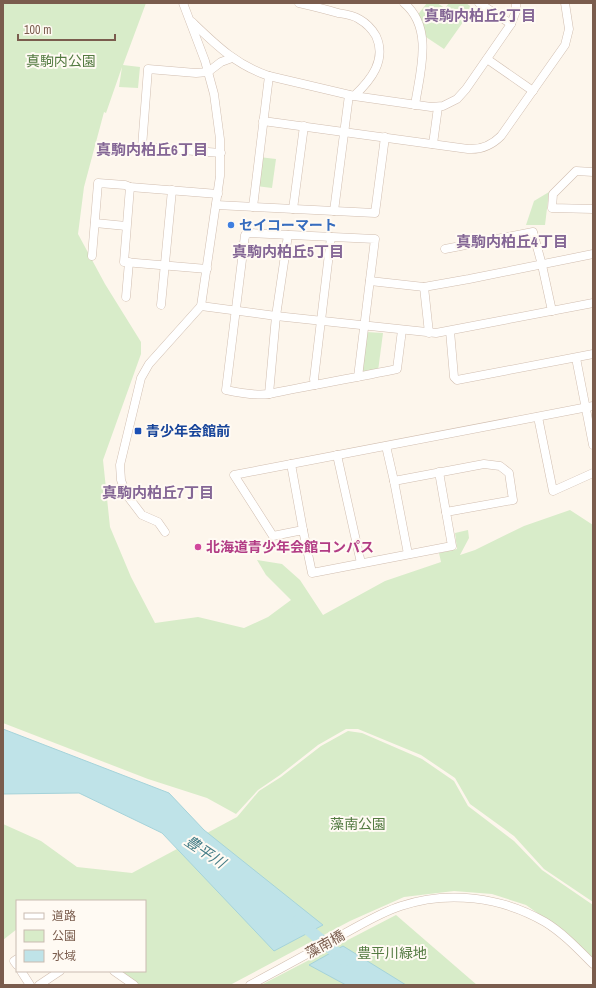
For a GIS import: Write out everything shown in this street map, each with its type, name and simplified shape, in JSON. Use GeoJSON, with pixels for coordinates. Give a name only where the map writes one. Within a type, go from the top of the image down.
{"type":"FeatureCollection","features":[{"type":"Feature","properties":{"kind":"street"},"geometry":{"type":"LineString","coordinates":[[165,532],[158,522],[142,515],[126,494],[120,473],[121,459],[141,378],[149,364],[201,306],[208,269],[218,194],[221,153],[218,117],[208,72],[183,3]]}},
{"type":"Feature","properties":{"kind":"street"},"geometry":{"type":"LineString","coordinates":[[299,3],[312,4],[359,19],[370,27],[376,38],[379,51],[378,64],[370,80],[351,95],[344,131],[334,211]]}},
{"type":"Feature","properties":{"kind":"street"},"geometry":{"type":"LineString","coordinates":[[404,3],[409,7],[418,20],[423,37],[415,105]]}},
{"type":"Feature","properties":{"kind":"street"},"geometry":{"type":"LineString","coordinates":[[479,3],[511,24]]}},
{"type":"Feature","properties":{"kind":"street"},"geometry":{"type":"LineString","coordinates":[[190,20],[232,58],[248,68],[269,76],[351,95],[438,107],[452,102],[462,94],[511,24],[516,11],[516,3]]}},
{"type":"Feature","properties":{"kind":"street"},"geometry":{"type":"LineString","coordinates":[[263,121],[474,149],[486,147],[502,136],[561,52],[567,40],[569,25],[565,3]]}},
{"type":"Feature","properties":{"kind":"street"},"geometry":{"type":"LineString","coordinates":[[221,153],[142,147],[148,69],[196,73],[208,72],[221,62],[232,58]]}},
{"type":"Feature","properties":{"kind":"street"},"geometry":{"type":"LineString","coordinates":[[487,59],[533,91]]}},
{"type":"Feature","properties":{"kind":"street"},"geometry":{"type":"LineString","coordinates":[[253,207],[269,76]]}},
{"type":"Feature","properties":{"kind":"street"},"geometry":{"type":"LineString","coordinates":[[433,144],[438,107]]}},
{"type":"Feature","properties":{"kind":"street"},"geometry":{"type":"LineString","coordinates":[[294,209],[304,126]]}},
{"type":"Feature","properties":{"kind":"street"},"geometry":{"type":"LineString","coordinates":[[216,205],[375,213],[385,137]]}},
{"type":"Feature","properties":{"kind":"street"},"geometry":{"type":"LineString","coordinates":[[593,172],[576,171],[553,194],[552,208],[593,209]]}},
{"type":"Feature","properties":{"kind":"street"},"geometry":{"type":"LineString","coordinates":[[92,256],[98,183],[218,194]]}},
{"type":"Feature","properties":{"kind":"street"},"geometry":{"type":"LineString","coordinates":[[130,187],[124,262],[208,269]]}},
{"type":"Feature","properties":{"kind":"street"},"geometry":{"type":"LineString","coordinates":[[162,305],[172,190]]}},
{"type":"Feature","properties":{"kind":"street"},"geometry":{"type":"LineString","coordinates":[[95,223],[126,226]]}},
{"type":"Feature","properties":{"kind":"street"},"geometry":{"type":"LineString","coordinates":[[444,249],[533,232],[542,264],[552,311]]}},
{"type":"Feature","properties":{"kind":"street"},"geometry":{"type":"LineString","coordinates":[[358,377],[375,239],[250,233],[245,235],[226,390],[241,394],[269,394],[358,377],[397,369],[402,330]]}},
{"type":"Feature","properties":{"kind":"street"},"geometry":{"type":"LineString","coordinates":[[269,394],[276,316],[288,235]]}},
{"type":"Feature","properties":{"kind":"street"},"geometry":{"type":"LineString","coordinates":[[315,385],[314,379],[331,237]]}},
{"type":"Feature","properties":{"kind":"street"},"geometry":{"type":"LineString","coordinates":[[370,281],[424,287],[593,254]]}},
{"type":"Feature","properties":{"kind":"street"},"geometry":{"type":"LineString","coordinates":[[126,297],[129,262]]}},
{"type":"Feature","properties":{"kind":"street"},"geometry":{"type":"LineString","coordinates":[[424,287],[429,333]]}},
{"type":"Feature","properties":{"kind":"street"},"geometry":{"type":"LineString","coordinates":[[201,306],[429,333],[450,331],[593,303]]}},
{"type":"Feature","properties":{"kind":"street"},"geometry":{"type":"LineString","coordinates":[[450,331],[454,378],[457,380],[593,354]]}},
{"type":"Feature","properties":{"kind":"street"},"geometry":{"type":"LineString","coordinates":[[576,358],[589,406],[593,445]]}},
{"type":"Feature","properties":{"kind":"street"},"geometry":{"type":"LineString","coordinates":[[303,530],[273,536],[234,475],[589,406]]}},
{"type":"Feature","properties":{"kind":"street"},"geometry":{"type":"LineString","coordinates":[[538,417],[553,491],[593,473]]}},
{"type":"Feature","properties":{"kind":"street"},"geometry":{"type":"LineString","coordinates":[[386,446],[408,554]]}},
{"type":"Feature","properties":{"kind":"street"},"geometry":{"type":"LineString","coordinates":[[337,455],[361,563]]}},
{"type":"Feature","properties":{"kind":"street"},"geometry":{"type":"LineString","coordinates":[[291,464],[312,573],[452,546],[439,472]]}},
{"type":"Feature","properties":{"kind":"street"},"geometry":{"type":"LineString","coordinates":[[394,481],[484,464],[500,466],[509,473],[513,500],[446,512]]}},
{"type":"Feature","properties":{"kind":"street","name":"藻南橋"},"geometry":{"type":"LineString","coordinates":[[250,985],[371,919],[402,905],[453,897],[487,900],[520,910],[546,923],[565,937],[593,964]]}},
{"type":"Feature","properties":{"kind":"street"},"geometry":{"type":"LineString","coordinates":[[22,972],[30,985]]}},
{"type":"Feature","properties":{"kind":"street"},"geometry":{"type":"LineString","coordinates":[[39,985],[58,972]]}},
{"type":"Feature","properties":{"kind":"street"},"geometry":{"type":"LineString","coordinates":[[115,972],[134,985]]}},
{"type":"Feature","properties":{"kind":"green space","name":"真駒内公園"},"geometry":{"type":"Polygon","coordinates":[[[3,3],[146,3],[123,65],[140,67],[138,88],[119,87],[122,67],[106,113],[104,112],[84,187],[78,234],[105,284],[141,342],[141,354],[103,460],[110,527],[131,577],[155,623],[198,617],[244,628],[268,617],[291,600],[266,575],[257,560],[282,564],[300,580],[323,615],[385,581],[441,562],[439,553],[457,549],[455,533],[468,530],[469,538],[460,555],[475,550],[524,526],[570,510],[593,525],[593,902],[544,869],[514,836],[470,804],[455,778],[421,755],[358,729],[346,729],[318,745],[258,790],[236,814],[207,798],[148,779],[3,723],[3,3]]]}},
{"type":"Feature","properties":{"kind":"green space"},"geometry":{"type":"Polygon","coordinates":[[[427,3],[437,3],[445,8],[449,3],[466,3],[473,8],[444,49],[423,35],[416,17],[427,3]]]}},
{"type":"Feature","properties":{"kind":"green space"},"geometry":{"type":"Polygon","coordinates":[[[259,157],[276,159],[272,188],[256,186],[259,157]]]}},
{"type":"Feature","properties":{"kind":"green space"},"geometry":{"type":"Polygon","coordinates":[[[549,192],[545,225],[526,225],[534,201],[549,192]]]}},
{"type":"Feature","properties":{"kind":"green space"},"geometry":{"type":"Polygon","coordinates":[[[366,332],[383,333],[378,371],[362,375],[366,332]]]}},
{"type":"Feature","properties":{"kind":"green space","name":"藻南公園"},"geometry":{"type":"Polygon","coordinates":[[[348,731],[362,733],[422,759],[454,781],[468,806],[514,841],[542,870],[593,905],[593,958],[560,929],[526,905],[492,894],[454,891],[404,897],[350,921],[230,985],[137,985],[118,972],[146,972],[146,900],[16,900],[16,930],[3,940],[3,824],[41,841],[77,867],[132,873],[237,817],[259,791],[281,777],[321,746],[348,731]]]}},
{"type":"Feature","properties":{"kind":"green space","name":"豊平川緑地"},"geometry":{"type":"Polygon","coordinates":[[[396,915],[477,985],[261,985],[396,915]]]}},
{"type":"Feature","properties":{"kind":"water"},"geometry":{"type":"Polygon","coordinates":[[[3,729],[169,793],[204,830],[323,925],[274,951],[162,833],[79,793],[3,794],[3,729]]]}},
{"type":"Feature","properties":{"kind":"water"},"geometry":{"type":"Polygon","coordinates":[[[343,946],[406,985],[346,985],[309,965],[343,946]]]}},
{"type":"Feature","properties":{"kind":"waterway","name":"豊平川"},"geometry":{"type":"LineString","coordinates":[[298,921],[345,960]]}},
{"type":"Feature","properties":{"kind":"place","name":"セイコーマート"},"geometry":{"type":"Point","coordinates":[231,225]}},
{"type":"Feature","properties":{"kind":"place","name":"青少年会館前"},"geometry":{"type":"Point","coordinates":[138,431]}},
{"type":"Feature","properties":{"kind":"place","name":"北海道青少年会館コンパス"},"geometry":{"type":"Point","coordinates":[198,547]}},
{"type":"Feature","properties":{"kind":"district","name":"真駒内柏丘2丁目"},"geometry":{"type":"Point","coordinates":[480,16]}},
{"type":"Feature","properties":{"kind":"district","name":"真駒内柏丘6丁目"},"geometry":{"type":"Point","coordinates":[152,150]}},
{"type":"Feature","properties":{"kind":"district","name":"真駒内柏丘4丁目"},"geometry":{"type":"Point","coordinates":[512,242]}},
{"type":"Feature","properties":{"kind":"district","name":"真駒内柏丘5丁目"},"geometry":{"type":"Point","coordinates":[288,252]}},
{"type":"Feature","properties":{"kind":"district","name":"真駒内柏丘7丁目"},"geometry":{"type":"Point","coordinates":[158,493]}}]}
